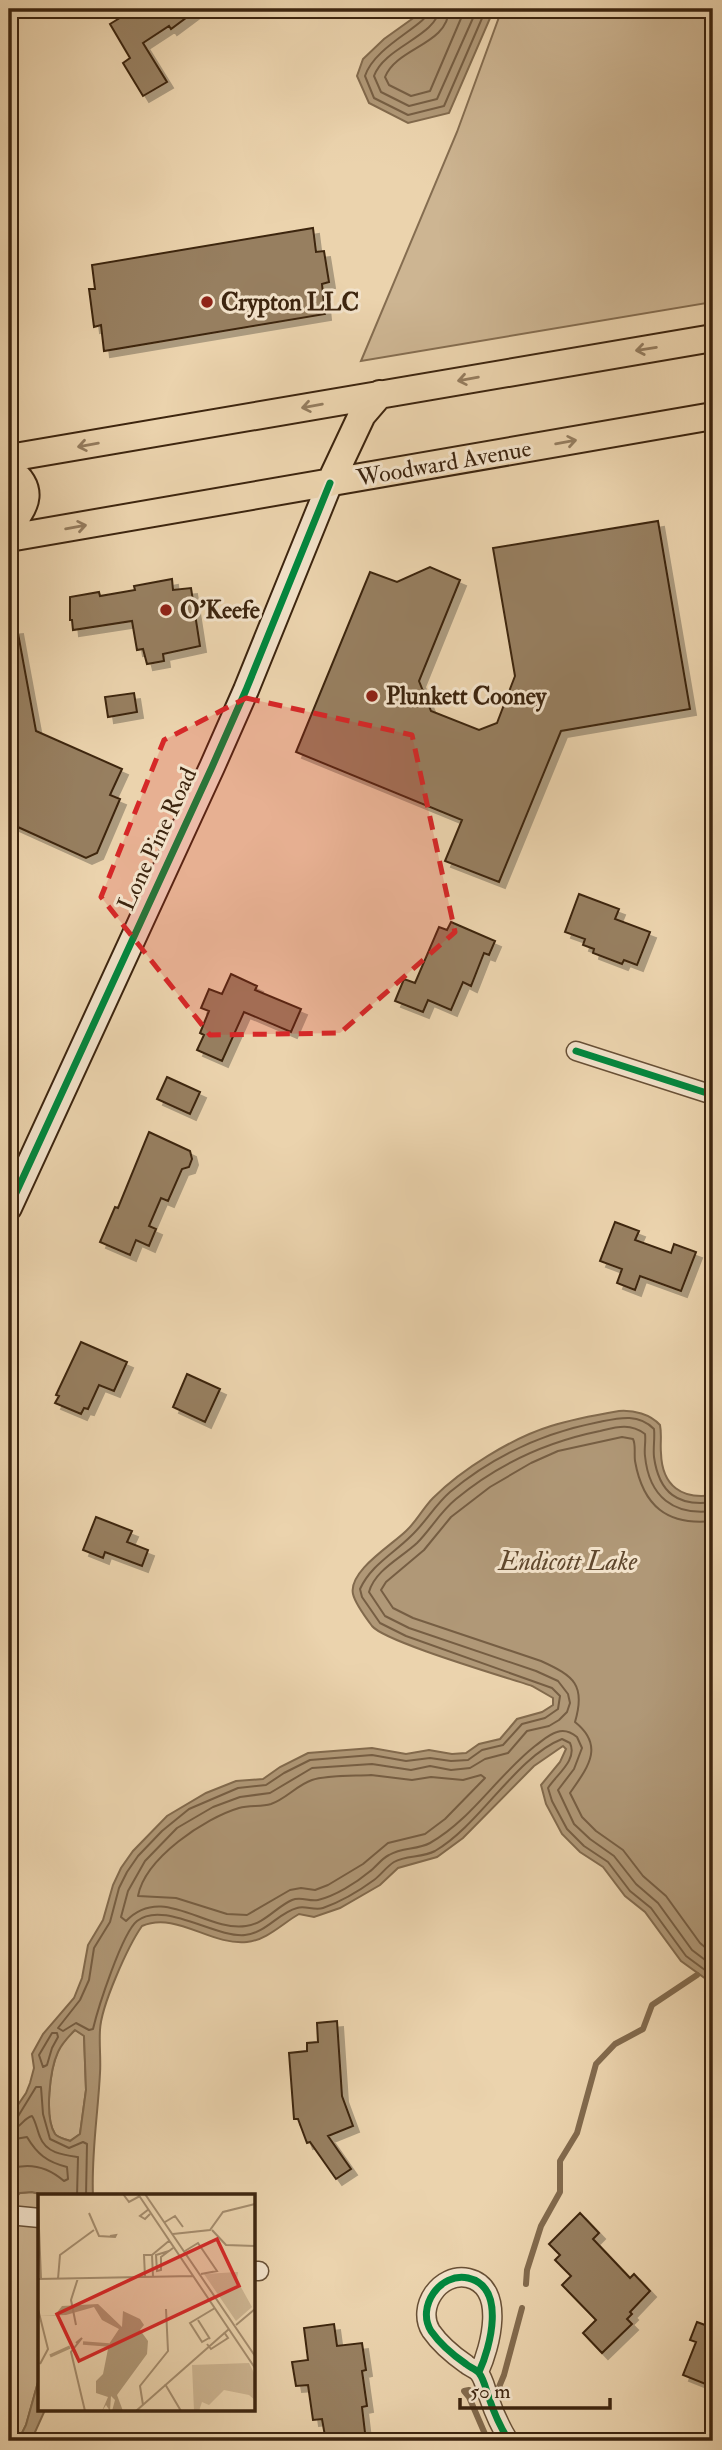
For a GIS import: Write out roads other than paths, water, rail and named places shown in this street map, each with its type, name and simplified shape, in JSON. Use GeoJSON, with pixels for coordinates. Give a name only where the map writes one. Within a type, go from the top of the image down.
{"type":"FeatureCollection","features":[{"type":"Feature","properties":{"kind":"main road"},"geometry":{"type":"LineString","coordinates":[[9,458],[713,338]]}},
{"type":"Feature","properties":{"kind":"main road"},"geometry":{"type":"LineString","coordinates":[[330,483],[362,415],[380,394]]}},
{"type":"Feature","properties":{"kind":"main road","name":"Woodward Avenue"},"geometry":{"type":"LineString","coordinates":[[9,538],[713,416]]}},
{"type":"Feature","properties":{"kind":"main road"},"geometry":{"type":"LineString","coordinates":[[9,469],[26,488],[26,497],[25,506],[9,526]]}},
{"type":"Feature","properties":{"kind":"street","name":"Lone Pine Road"},"geometry":{"type":"LineString","coordinates":[[9,1208],[260,659],[330,483]]}},
{"type":"Feature","properties":{"kind":"street"},"geometry":{"type":"LineString","coordinates":[[576,1051],[713,1095]]}},
{"type":"Feature","properties":{"kind":"street"},"geometry":{"type":"LineString","coordinates":[[11,2215],[38,2218]]}},
{"type":"Feature","properties":{"kind":"street"},"geometry":{"type":"LineString","coordinates":[[479,2372],[492,2329],[491,2303],[486,2290],[480,2284],[463,2277],[437,2288],[430,2297],[425,2316],[429,2329],[440,2342],[479,2372],[509,2441]]}},
{"type":"Feature","properties":{"kind":"water"},"geometry":{"type":"Polygon","coordinates":[[[426,9],[494,9],[449,113],[408,123],[369,103],[357,76],[363,59],[384,39],[426,9]]]}},
{"type":"Feature","properties":{"kind":"water","name":"Endicott Lake"},"geometry":{"type":"Polygon","coordinates":[[[625,1411],[647,1415],[660,1425],[662,1464],[670,1482],[683,1493],[713,1495],[713,1984],[681,1961],[645,1912],[625,1896],[603,1867],[580,1852],[562,1834],[546,1804],[541,1785],[560,1762],[566,1749],[563,1746],[534,1766],[463,1838],[437,1857],[398,1868],[380,1885],[340,1908],[314,1917],[299,1914],[268,1935],[247,1942],[220,1939],[168,1923],[142,1926],[116,1976],[102,2019],[93,2194],[20,2193],[9,2203],[9,2118],[30,2083],[34,2068],[32,2054],[43,2034],[74,1998],[82,1978],[88,1945],[103,1920],[121,1868],[133,1851],[167,1816],[206,1793],[236,1781],[263,1779],[308,1753],[372,1748],[406,1754],[429,1750],[452,1754],[466,1753],[479,1744],[500,1739],[517,1719],[542,1712],[553,1705],[553,1698],[532,1686],[421,1650],[382,1633],[372,1626],[358,1606],[353,1585],[372,1559],[410,1527],[445,1487],[504,1446],[536,1431],[568,1421],[625,1411]],[[75,2030],[58,2052],[51,2081],[50,2116],[56,2135],[70,2141],[80,2134],[86,2090],[84,2036],[75,2030]]]}},
{"type":"Feature","properties":{"kind":"water"},"geometry":{"type":"Polygon","coordinates":[[[38,2382],[38,2412],[44,2412],[31,2441],[18,2441],[26,2425],[38,2382]]]}},
{"type":"Feature","properties":{"kind":"waterway"},"geometry":{"type":"LineString","coordinates":[[526,2284],[527,2270],[541,2226],[560,2192],[560,2161],[577,2133],[596,2064],[615,2044],[643,2029],[652,2005],[697,1975]]}},
{"type":"Feature","properties":{"kind":"waterway"},"geometry":{"type":"LineString","coordinates":[[499,2387],[522,2308]]}},
{"type":"Feature","properties":{"kind":"waterway"},"geometry":{"type":"LineString","coordinates":[[469,2390],[464,2391],[488,2441]]}},
{"type":"Feature","properties":{"kind":"place","name":"Crypton LLC"},"geometry":{"type":"Point","coordinates":[207,302]}},
{"type":"Feature","properties":{"kind":"place","name":"O'Keefe"},"geometry":{"type":"Point","coordinates":[166,610]}},
{"type":"Feature","properties":{"kind":"place","name":"Plunkett Cooney"},"geometry":{"type":"Point","coordinates":[372,696]}}]}
